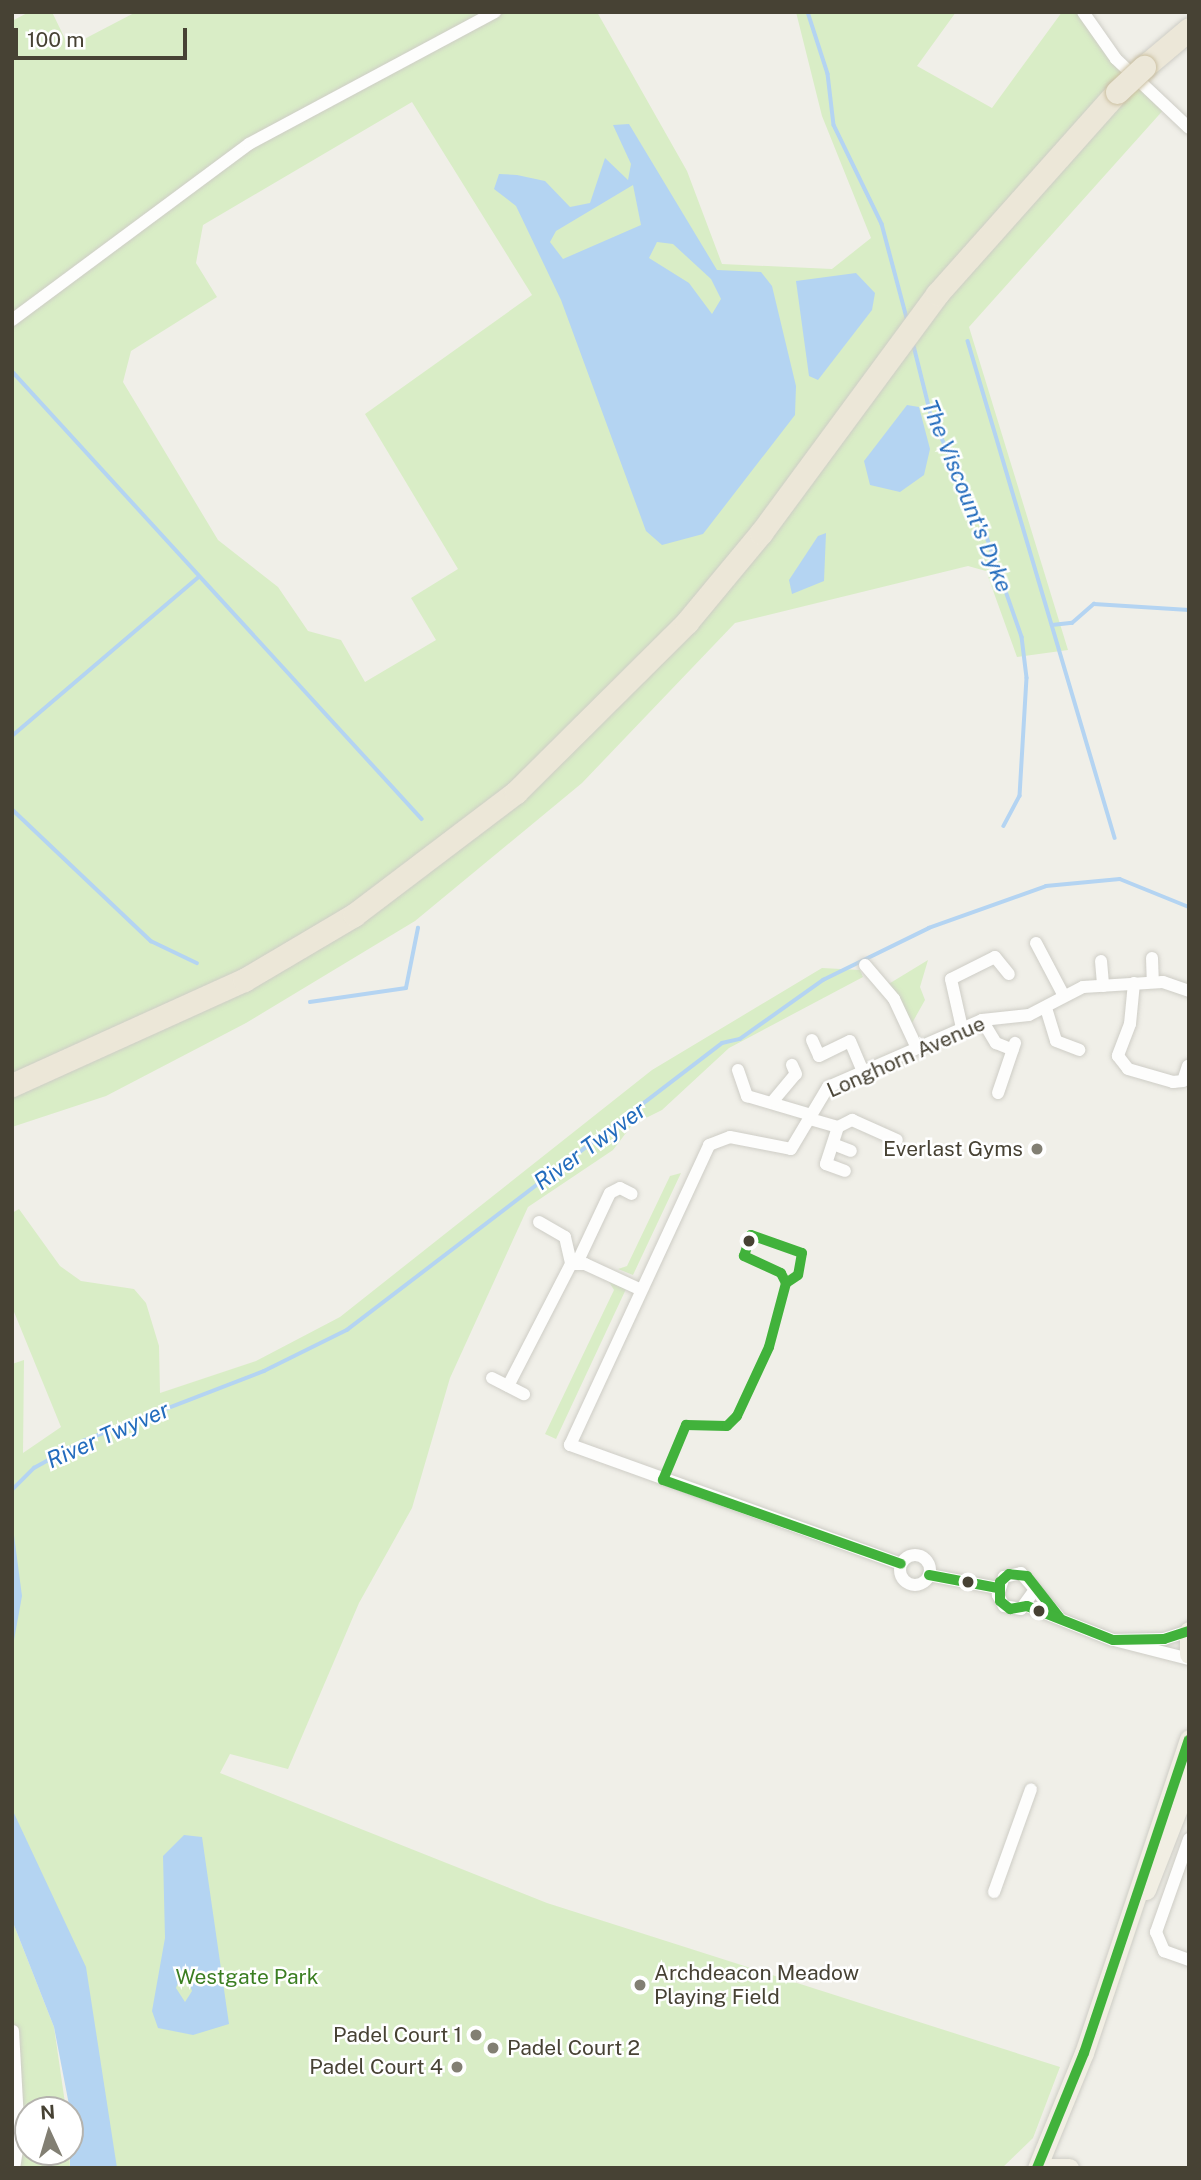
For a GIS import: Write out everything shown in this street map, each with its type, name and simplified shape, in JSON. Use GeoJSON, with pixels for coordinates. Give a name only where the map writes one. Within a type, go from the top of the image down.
{"type":"FeatureCollection","features":[{"type":"Feature","properties":{"kind":"highway"},"geometry":{"type":"LineString","coordinates":[[12,1085],[244,980],[354,915],[516,792],[687,622],[761,533],[937,293],[1117,92],[1189,29]]}},
{"type":"Feature","properties":{"kind":"main road"},"geometry":{"type":"LineString","coordinates":[[1189,1631],[1189,1657]]}},
{"type":"Feature","properties":{"kind":"main road"},"geometry":{"type":"LineString","coordinates":[[1131,1920],[1189,1739]]}},
{"type":"Feature","properties":{"kind":"main road"},"geometry":{"type":"LineString","coordinates":[[1069,2168],[1040,2168],[1131,1920],[1189,1780]]}},
{"type":"Feature","properties":{"kind":"street"},"geometry":{"type":"LineString","coordinates":[[12,320],[248,144],[495,12]]}},
{"type":"Feature","properties":{"kind":"street"},"geometry":{"type":"LineString","coordinates":[[1083,12],[1116,59],[1189,128]]}},
{"type":"Feature","properties":{"kind":"street"},"geometry":{"type":"LineString","coordinates":[[1036,943],[1064,996]]}},
{"type":"Feature","properties":{"kind":"street"},"geometry":{"type":"LineString","coordinates":[[962,1028],[951,979],[995,957],[1009,974]]}},
{"type":"Feature","properties":{"kind":"street"},"geometry":{"type":"LineString","coordinates":[[1152,958],[1153,982]]}},
{"type":"Feature","properties":{"kind":"street"},"geometry":{"type":"LineString","coordinates":[[1101,961],[1103,986]]}},
{"type":"Feature","properties":{"kind":"street"},"geometry":{"type":"LineString","coordinates":[[865,965],[894,999],[917,1048]]}},
{"type":"Feature","properties":{"kind":"street","name":"Longhorn Avenue"},"geometry":{"type":"LineString","coordinates":[[901,1564],[587,1454],[569,1445],[639,1289],[709,1145],[730,1137],[791,1149],[811,1117],[821,1093],[982,1020],[1046,1008],[1064,996],[1103,986],[1153,982],[1189,992]]}},
{"type":"Feature","properties":{"kind":"street"},"geometry":{"type":"LineString","coordinates":[[1134,983],[1130,1024],[1118,1048],[1128,1069],[1173,1082],[1183,1081],[1188,1066]]}},
{"type":"Feature","properties":{"kind":"street"},"geometry":{"type":"LineString","coordinates":[[1046,1008],[1056,1041],[1079,1050]]}},
{"type":"Feature","properties":{"kind":"street"},"geometry":{"type":"LineString","coordinates":[[982,1020],[996,1043],[1014,1047],[998,1093]]}},
{"type":"Feature","properties":{"kind":"street"},"geometry":{"type":"LineString","coordinates":[[812,1040],[819,1056],[850,1041],[863,1072]]}},
{"type":"Feature","properties":{"kind":"street"},"geometry":{"type":"LineString","coordinates":[[773,1101],[796,1074],[792,1065]]}},
{"type":"Feature","properties":{"kind":"street"},"geometry":{"type":"LineString","coordinates":[[738,1070],[747,1096],[773,1101],[838,1127],[852,1120],[897,1140]]}},
{"type":"Feature","properties":{"kind":"street"},"geometry":{"type":"LineString","coordinates":[[838,1127],[826,1164],[845,1171]]}},
{"type":"Feature","properties":{"kind":"street"},"geometry":{"type":"LineString","coordinates":[[833,1144],[850,1151]]}},
{"type":"Feature","properties":{"kind":"street"},"geometry":{"type":"LineString","coordinates":[[508,1386],[610,1193],[632,1194]]}},
{"type":"Feature","properties":{"kind":"street"},"geometry":{"type":"LineString","coordinates":[[539,1223],[565,1237],[574,1264]]}},
{"type":"Feature","properties":{"kind":"street"},"geometry":{"type":"LineString","coordinates":[[574,1264],[639,1289]]}},
{"type":"Feature","properties":{"kind":"street"},"geometry":{"type":"LineString","coordinates":[[492,1378],[524,1394]]}},
{"type":"Feature","properties":{"kind":"street"},"geometry":{"type":"LineString","coordinates":[[919,1555],[929,1575],[921,1584],[907,1584],[901,1564],[919,1555]]}},
{"type":"Feature","properties":{"kind":"street"},"geometry":{"type":"LineString","coordinates":[[998,1588],[1016,1573],[1027,1576],[1034,1591],[1060,1618]]}},
{"type":"Feature","properties":{"kind":"street"},"geometry":{"type":"LineString","coordinates":[[929,1575],[998,1588]]}},
{"type":"Feature","properties":{"kind":"street"},"geometry":{"type":"LineString","coordinates":[[998,1588],[1004,1606],[1027,1606],[1113,1640],[1189,1657]]}},
{"type":"Feature","properties":{"kind":"street"},"geometry":{"type":"LineString","coordinates":[[1027,1606],[1034,1591]]}},
{"type":"Feature","properties":{"kind":"street"},"geometry":{"type":"LineString","coordinates":[[1113,1640],[1164,1639],[1189,1631]]}},
{"type":"Feature","properties":{"kind":"street"},"geometry":{"type":"LineString","coordinates":[[994,1892],[1031,1789]]}},
{"type":"Feature","properties":{"kind":"street"},"geometry":{"type":"LineString","coordinates":[[1189,1839],[1156,1932],[1164,1951],[1189,1960]]}},
{"type":"Feature","properties":{"kind":"street"},"geometry":{"type":"LineString","coordinates":[[13,2031],[14,2106]]}},
{"type":"Feature","properties":{"kind":"green space"},"geometry":{"type":"Polygon","coordinates":[[[29,12],[52,12],[69,47],[136,12],[597,12],[687,171],[722,264],[832,269],[871,238],[822,116],[796,12],[956,12],[917,66],[992,108],[1062,12],[1083,12],[1166,107],[969,327],[1068,650],[1017,657],[986,571],[968,566],[735,623],[582,783],[415,921],[246,1023],[106,1096],[12,1127],[12,21],[29,12]],[[412,102],[203,225],[196,263],[217,297],[131,351],[123,382],[218,540],[278,587],[308,631],[341,640],[365,682],[436,640],[411,598],[458,569],[365,414],[532,295],[412,102]]]}},
{"type":"Feature","properties":{"kind":"green space"},"geometry":{"type":"Polygon","coordinates":[[[928,960],[920,987],[925,1000],[911,1025],[887,985],[928,960]]]}},
{"type":"Feature","properties":{"kind":"green space","name":"Westgate Park"},"geometry":{"type":"Polygon","coordinates":[[[822,968],[860,970],[863,977],[729,1048],[662,1110],[632,1125],[613,1150],[528,1207],[450,1378],[412,1508],[359,1603],[288,1769],[230,1754],[220,1773],[547,1903],[1060,2067],[1033,2138],[1002,2168],[94,2168],[84,2129],[84,2096],[75,2096],[12,1852],[12,1364],[24,1360],[23,1453],[61,1427],[12,1307],[12,1213],[19,1209],[60,1266],[81,1281],[134,1289],[146,1303],[159,1346],[160,1393],[256,1361],[340,1317],[652,1070],[822,968]]]}},
{"type":"Feature","properties":{"kind":"green space"},"geometry":{"type":"Polygon","coordinates":[[[681,1173],[633,1275],[618,1269],[627,1266],[670,1176],[681,1173]]]}},
{"type":"Feature","properties":{"kind":"green space"},"geometry":{"type":"Polygon","coordinates":[[[609,1282],[626,1289],[556,1439],[545,1434],[614,1290],[609,1282]]]}},
{"type":"Feature","properties":{"kind":"green space"},"geometry":{"type":"Polygon","coordinates":[[[12,1920],[54,2027],[64,2096],[14,2096],[14,2166],[70,2168],[12,2168],[12,1920]]]}},
{"type":"Feature","properties":{"kind":"water"},"geometry":{"type":"Polygon","coordinates":[[[629,124],[717,270],[761,272],[772,286],[796,386],[795,415],[703,534],[662,545],[646,531],[561,300],[516,206],[494,189],[499,174],[517,175],[545,181],[570,207],[590,203],[605,158],[628,180],[631,164],[613,125],[629,124]],[[633,185],[556,231],[550,242],[563,259],[641,225],[633,185]],[[657,242],[649,258],[689,283],[712,314],[721,299],[711,279],[673,244],[657,242]]]}},
{"type":"Feature","properties":{"kind":"water"},"geometry":{"type":"Polygon","coordinates":[[[856,273],[875,293],[872,310],[818,380],[809,376],[796,281],[856,273]]]}},
{"type":"Feature","properties":{"kind":"water"},"geometry":{"type":"Polygon","coordinates":[[[907,405],[919,407],[930,449],[924,475],[900,492],[870,485],[864,461],[907,405]]]}},
{"type":"Feature","properties":{"kind":"water"},"geometry":{"type":"Polygon","coordinates":[[[826,533],[824,581],[792,594],[789,580],[818,536],[826,533]]]}},
{"type":"Feature","properties":{"kind":"water"},"geometry":{"type":"Polygon","coordinates":[[[12,1520],[22,1596],[12,1651],[12,1520]]]}},
{"type":"Feature","properties":{"kind":"water"},"geometry":{"type":"Polygon","coordinates":[[[12,1809],[86,1967],[117,2168],[70,2168],[84,2166],[84,2096],[67,2096],[54,2027],[12,1920],[12,1809]]]}},
{"type":"Feature","properties":{"kind":"water"},"geometry":{"type":"Polygon","coordinates":[[[184,1835],[202,1837],[229,2024],[193,2035],[158,2028],[152,2011],[165,1938],[163,1856],[184,1835]],[[184,1968],[176,1988],[185,2002],[192,1991],[184,1968]]]}},
{"type":"Feature","properties":{"kind":"waterway","name":"The Viscount's Dyke"},"geometry":{"type":"LineString","coordinates":[[808,12],[828,74],[834,125],[882,224],[907,318]]}},
{"type":"Feature","properties":{"kind":"waterway"},"geometry":{"type":"LineString","coordinates":[[968,341],[1115,838]]}},
{"type":"Feature","properties":{"kind":"waterway","name":"The Viscount's Dyke"},"geometry":{"type":"LineString","coordinates":[[913,342],[932,418],[980,517],[1022,637],[1027,678],[1020,796],[1004,826]]}},
{"type":"Feature","properties":{"kind":"waterway"},"geometry":{"type":"LineString","coordinates":[[12,371],[422,819]]}},
{"type":"Feature","properties":{"kind":"waterway"},"geometry":{"type":"LineString","coordinates":[[12,736],[199,577]]}},
{"type":"Feature","properties":{"kind":"waterway"},"geometry":{"type":"LineString","coordinates":[[1052,625],[1072,623],[1094,604],[1189,610]]}},
{"type":"Feature","properties":{"kind":"waterway"},"geometry":{"type":"LineString","coordinates":[[12,809],[151,941],[197,963]]}},
{"type":"Feature","properties":{"kind":"waterway","name":"River Twyver"},"geometry":{"type":"LineString","coordinates":[[12,1490],[34,1468],[83,1441],[264,1371],[347,1330],[722,1043],[740,1039],[823,980],[929,928],[1046,886],[1120,879],[1189,907]]}},
{"type":"Feature","properties":{"kind":"waterway"},"geometry":{"type":"LineString","coordinates":[[310,1002],[406,988],[418,928]]}},
{"type":"Feature","properties":{"kind":"transit line"},"geometry":{"type":"LineString","coordinates":[[751,1235],[802,1253],[798,1275],[786,1283],[781,1273],[744,1256],[751,1235]]}},
{"type":"Feature","properties":{"kind":"transit line"},"geometry":{"type":"LineString","coordinates":[[663,1480],[686,1425],[727,1426],[737,1416],[769,1347],[786,1283]]}},
{"type":"Feature","properties":{"kind":"transit line"},"geometry":{"type":"LineString","coordinates":[[663,1480],[901,1564]]}},
{"type":"Feature","properties":{"kind":"transit line"},"geometry":{"type":"LineString","coordinates":[[1060,1618],[1027,1576],[1009,1574],[1000,1582],[1000,1601],[1010,1609],[1027,1606],[1113,1640],[1164,1639],[1189,1631]]}},
{"type":"Feature","properties":{"kind":"transit line"},"geometry":{"type":"LineString","coordinates":[[929,1575],[998,1588]]}},
{"type":"Feature","properties":{"kind":"transit line"},"geometry":{"type":"LineString","coordinates":[[1037,2168],[1084,2053],[1189,1740]]}},
{"type":"Feature","properties":{"kind":"place","name":"Everlast Gyms"},"geometry":{"type":"Point","coordinates":[1037,1149]}},
{"type":"Feature","properties":{"kind":"place","name":"Archdeacon Meadow Playing Field"},"geometry":{"type":"Point","coordinates":[640,1985]}},
{"type":"Feature","properties":{"kind":"place","name":"Padel Court 1"},"geometry":{"type":"Point","coordinates":[476,2035]}},
{"type":"Feature","properties":{"kind":"place","name":"Padel Court 2"},"geometry":{"type":"Point","coordinates":[493,2048]}},
{"type":"Feature","properties":{"kind":"place","name":"Padel Court 4"},"geometry":{"type":"Point","coordinates":[457,2067]}}]}
